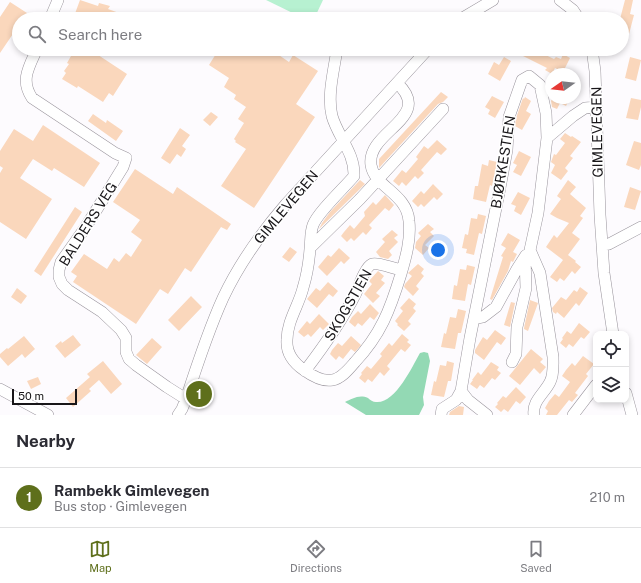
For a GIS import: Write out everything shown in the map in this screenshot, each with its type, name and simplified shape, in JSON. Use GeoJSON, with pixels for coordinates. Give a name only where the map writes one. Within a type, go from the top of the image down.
{"type":"FeatureCollection","features":[{"type":"Feature","properties":{"kind":"street"},"geometry":{"type":"LineString","coordinates":[[53,12],[58,0]]}},
{"type":"Feature","properties":{"kind":"street"},"geometry":{"type":"LineString","coordinates":[[473,12],[493,0]]}},
{"type":"Feature","properties":{"kind":"street"},"geometry":{"type":"LineString","coordinates":[[560,0],[574,12]]}},
{"type":"Feature","properties":{"kind":"street","name":"BALDERS VEG"},"geometry":{"type":"LineString","coordinates":[[34,56],[26,77],[26,85],[32,98],[115,153],[126,158],[123,167],[86,228],[61,262],[59,277],[62,284],[68,290],[102,312],[121,330],[126,338],[126,352],[129,359],[186,399]]}},
{"type":"Feature","properties":{"kind":"street"},"geometry":{"type":"LineString","coordinates":[[337,56],[330,106],[333,117],[351,155],[354,167],[354,176],[313,224],[310,234],[307,272],[303,289],[290,322],[287,340],[291,357],[304,370],[322,380],[333,380],[346,372],[368,348],[387,315],[406,258],[409,235],[409,219],[402,202],[373,174],[370,161],[373,151],[378,143],[402,119],[408,109],[408,98],[405,91],[397,83]]}},
{"type":"Feature","properties":{"kind":"street","name":"GIMLEVEGEN"},"geometry":{"type":"LineString","coordinates":[[178,415],[186,399],[211,328],[224,297],[248,254],[266,228],[281,210],[422,56]]}},
{"type":"Feature","properties":{"kind":"street","name":"GIMLEVEGEN"},"geometry":{"type":"LineString","coordinates":[[593,56],[597,107],[598,186],[602,245],[604,273],[613,331]]}},
{"type":"Feature","properties":{"kind":"street","name":"BJØRKESTIEN"},"geometry":{"type":"LineString","coordinates":[[461,391],[470,338],[501,186],[507,150],[509,117],[522,80],[529,76],[540,85],[546,113],[547,138],[538,212],[528,254],[526,288],[517,327],[516,354],[512,362]]}},
{"type":"Feature","properties":{"kind":"street"},"geometry":{"type":"LineString","coordinates":[[547,138],[585,108],[597,107]]}},
{"type":"Feature","properties":{"kind":"street"},"geometry":{"type":"LineString","coordinates":[[310,248],[378,179],[443,109]]}},
{"type":"Feature","properties":{"kind":"street"},"geometry":{"type":"LineString","coordinates":[[602,245],[609,244],[641,227]]}},
{"type":"Feature","properties":{"kind":"street"},"geometry":{"type":"LineString","coordinates":[[528,254],[540,273],[553,357],[553,369],[550,382],[534,404],[530,413]]}},
{"type":"Feature","properties":{"kind":"street","name":"BJØRKESTIEN"},"geometry":{"type":"LineString","coordinates":[[474,319],[483,317],[496,306],[528,254]]}},
{"type":"Feature","properties":{"kind":"street","name":"SKOGSTIEN"},"geometry":{"type":"LineString","coordinates":[[304,370],[324,347],[341,320],[367,268],[376,263],[402,270]]}},
{"type":"Feature","properties":{"kind":"street"},"geometry":{"type":"LineString","coordinates":[[0,389],[48,415]]}},
{"type":"Feature","properties":{"kind":"street"},"geometry":{"type":"LineString","coordinates":[[573,415],[593,389]]}},
{"type":"Feature","properties":{"kind":"street"},"geometry":{"type":"LineString","coordinates":[[441,415],[442,409],[456,400],[461,391],[468,400],[487,415]]}},
{"type":"Feature","properties":{"kind":"street"},"geometry":{"type":"LineString","coordinates":[[629,403],[632,415]]}},
{"type":"Feature","properties":{"kind":"green space"},"geometry":{"type":"Polygon","coordinates":[[[266,0],[323,0],[317,12],[291,12],[266,0]]]}},
{"type":"Feature","properties":{"kind":"green space"},"geometry":{"type":"Polygon","coordinates":[[[420,353],[428,353],[430,361],[423,397],[424,405],[419,415],[366,415],[345,402],[353,398],[365,397],[376,402],[383,401],[390,397],[402,384],[420,353]]]}},
{"type":"Feature","properties":{"kind":"building"},"geometry":{"type":"Polygon","coordinates":[[[80,0],[98,6],[99,3],[110,6],[108,9],[116,12],[76,12],[80,0]]]}},
{"type":"Feature","properties":{"kind":"building"},"geometry":{"type":"Polygon","coordinates":[[[625,0],[633,0],[630,14],[634,15],[629,34],[629,12],[622,12],[625,0]]]}},
{"type":"Feature","properties":{"kind":"building"},"geometry":{"type":"Polygon","coordinates":[[[10,2],[25,12],[12,12],[12,35],[0,53],[0,17],[10,2]]]}},
{"type":"Feature","properties":{"kind":"building"},"geometry":{"type":"Polygon","coordinates":[[[71,56],[100,56],[127,74],[113,96],[109,93],[103,102],[78,86],[77,88],[62,79],[66,73],[64,71],[69,64],[67,63],[71,56]]]}},
{"type":"Feature","properties":{"kind":"building"},"geometry":{"type":"Polygon","coordinates":[[[215,56],[280,56],[289,62],[292,56],[295,56],[318,71],[296,104],[315,117],[254,208],[221,186],[246,149],[235,142],[236,141],[234,139],[244,123],[238,119],[246,107],[234,99],[236,95],[224,87],[229,78],[209,65],[215,56]]]}},
{"type":"Feature","properties":{"kind":"building"},"geometry":{"type":"Polygon","coordinates":[[[523,56],[548,56],[554,59],[556,57],[561,59],[562,56],[566,56],[570,58],[565,68],[547,68],[523,56]]]}},
{"type":"Feature","properties":{"kind":"building"},"geometry":{"type":"Polygon","coordinates":[[[504,57],[511,61],[500,81],[488,74],[494,62],[499,65],[504,57]]]}},
{"type":"Feature","properties":{"kind":"building"},"geometry":{"type":"Polygon","coordinates":[[[630,57],[641,60],[636,81],[625,78],[630,57]]]}},
{"type":"Feature","properties":{"kind":"building"},"geometry":{"type":"Polygon","coordinates":[[[441,92],[448,97],[443,102],[438,104],[379,168],[379,159],[441,92]]]}},
{"type":"Feature","properties":{"kind":"building"},"geometry":{"type":"Polygon","coordinates":[[[492,96],[504,102],[495,118],[488,114],[490,110],[485,107],[492,96]]]}},
{"type":"Feature","properties":{"kind":"building"},"geometry":{"type":"Polygon","coordinates":[[[525,97],[531,101],[526,111],[531,114],[522,130],[515,126],[516,118],[523,98],[524,99],[525,97]]]}},
{"type":"Feature","properties":{"kind":"building"},"geometry":{"type":"Polygon","coordinates":[[[631,98],[641,100],[638,120],[626,118],[631,98]]]}},
{"type":"Feature","properties":{"kind":"building"},"geometry":{"type":"Polygon","coordinates":[[[552,104],[560,104],[557,109],[552,107],[552,104]]]}},
{"type":"Feature","properties":{"kind":"building"},"geometry":{"type":"Polygon","coordinates":[[[211,112],[218,117],[210,126],[203,120],[211,112]]]}},
{"type":"Feature","properties":{"kind":"building"},"geometry":{"type":"Polygon","coordinates":[[[93,114],[106,123],[107,120],[123,131],[116,141],[88,121],[93,114]]]}},
{"type":"Feature","properties":{"kind":"building"},"geometry":{"type":"Polygon","coordinates":[[[43,125],[100,163],[84,187],[54,168],[52,171],[33,159],[20,178],[52,199],[26,239],[0,222],[0,173],[3,168],[0,166],[0,151],[14,129],[33,141],[43,125]]]}},
{"type":"Feature","properties":{"kind":"building"},"geometry":{"type":"Polygon","coordinates":[[[180,128],[190,135],[182,146],[186,149],[181,157],[177,154],[170,164],[161,158],[180,128]]]}},
{"type":"Feature","properties":{"kind":"building"},"geometry":{"type":"Polygon","coordinates":[[[565,133],[581,142],[570,156],[573,158],[565,168],[568,171],[561,180],[551,173],[555,165],[551,162],[554,154],[556,155],[565,143],[560,139],[565,133]]]}},
{"type":"Feature","properties":{"kind":"building"},"geometry":{"type":"Polygon","coordinates":[[[437,140],[447,149],[441,155],[437,152],[421,170],[424,173],[418,179],[415,176],[406,186],[402,182],[399,186],[393,181],[402,170],[406,173],[418,159],[416,157],[424,146],[428,149],[437,140]]]}},
{"type":"Feature","properties":{"kind":"building"},"geometry":{"type":"Polygon","coordinates":[[[634,141],[641,143],[641,165],[639,170],[626,165],[634,141]]]}},
{"type":"Feature","properties":{"kind":"building"},"geometry":{"type":"Polygon","coordinates":[[[519,151],[531,157],[521,176],[513,172],[517,165],[513,163],[519,151]]]}},
{"type":"Feature","properties":{"kind":"building"},"geometry":{"type":"Polygon","coordinates":[[[489,160],[497,162],[492,186],[490,185],[486,202],[473,199],[475,186],[478,186],[482,164],[488,166],[489,160]]]}},
{"type":"Feature","properties":{"kind":"building"},"geometry":{"type":"Polygon","coordinates":[[[135,169],[173,194],[177,187],[231,224],[227,230],[221,227],[191,272],[185,268],[168,294],[160,289],[136,324],[73,282],[77,276],[71,272],[84,254],[107,269],[114,258],[119,262],[126,253],[131,257],[142,240],[131,232],[140,220],[113,202],[135,169]]]}},
{"type":"Feature","properties":{"kind":"building"},"geometry":{"type":"Polygon","coordinates":[[[360,180],[365,184],[319,229],[330,212],[360,180]]]}},
{"type":"Feature","properties":{"kind":"building"},"geometry":{"type":"Polygon","coordinates":[[[568,180],[576,187],[570,194],[586,208],[580,216],[583,218],[572,233],[580,239],[568,255],[581,267],[575,274],[572,271],[564,281],[560,278],[557,282],[550,277],[563,260],[546,247],[554,235],[557,238],[569,223],[550,214],[561,199],[557,196],[568,180]]]}},
{"type":"Feature","properties":{"kind":"building"},"geometry":{"type":"Polygon","coordinates":[[[433,184],[443,194],[437,200],[434,197],[424,207],[421,204],[418,207],[412,201],[421,191],[424,194],[433,184]]]}},
{"type":"Feature","properties":{"kind":"building"},"geometry":{"type":"Polygon","coordinates":[[[630,187],[641,191],[635,210],[624,207],[630,187]]]}},
{"type":"Feature","properties":{"kind":"building"},"geometry":{"type":"Polygon","coordinates":[[[518,192],[530,198],[521,215],[514,211],[516,206],[511,204],[518,192]]]}},
{"type":"Feature","properties":{"kind":"building"},"geometry":{"type":"Polygon","coordinates":[[[385,195],[394,205],[389,211],[385,208],[369,225],[372,228],[366,235],[363,232],[354,241],[351,238],[347,242],[341,236],[344,232],[350,225],[354,229],[365,216],[364,212],[373,202],[376,205],[385,195]]]}},
{"type":"Feature","properties":{"kind":"building"},"geometry":{"type":"Polygon","coordinates":[[[75,207],[82,212],[41,276],[34,271],[75,207]]]}},
{"type":"Feature","properties":{"kind":"building"},"geometry":{"type":"Polygon","coordinates":[[[478,214],[486,216],[482,234],[479,233],[474,255],[466,253],[467,249],[462,248],[465,234],[468,235],[471,218],[477,219],[478,214]]]}},
{"type":"Feature","properties":{"kind":"building"},"geometry":{"type":"Polygon","coordinates":[[[428,224],[434,229],[430,232],[434,236],[425,245],[429,248],[423,255],[415,248],[416,242],[421,236],[418,233],[428,224]]]}},
{"type":"Feature","properties":{"kind":"building"},"geometry":{"type":"Polygon","coordinates":[[[392,230],[398,235],[394,238],[398,242],[389,251],[392,255],[388,259],[380,257],[376,252],[385,242],[382,239],[392,230]]]}},
{"type":"Feature","properties":{"kind":"building"},"geometry":{"type":"Polygon","coordinates":[[[508,233],[520,240],[513,252],[517,254],[513,262],[511,261],[508,271],[492,300],[490,299],[503,257],[501,256],[506,248],[501,245],[508,233]]]}},
{"type":"Feature","properties":{"kind":"building"},"geometry":{"type":"Polygon","coordinates":[[[290,247],[297,252],[289,262],[282,257],[290,247]]]}},
{"type":"Feature","properties":{"kind":"building"},"geometry":{"type":"Polygon","coordinates":[[[339,248],[350,258],[344,264],[341,261],[327,276],[318,267],[328,255],[331,257],[339,248]]]}},
{"type":"Feature","properties":{"kind":"building"},"geometry":{"type":"Polygon","coordinates":[[[418,264],[424,269],[421,273],[424,276],[416,286],[419,289],[413,296],[404,287],[412,276],[408,273],[418,264]]]}},
{"type":"Feature","properties":{"kind":"building"},"geometry":{"type":"Polygon","coordinates":[[[467,265],[475,267],[471,285],[468,284],[465,301],[452,299],[454,285],[457,286],[460,269],[466,270],[467,265]]]}},
{"type":"Feature","properties":{"kind":"building"},"geometry":{"type":"Polygon","coordinates":[[[378,271],[384,276],[381,280],[385,283],[376,293],[380,296],[373,303],[364,294],[372,284],[369,281],[378,271]]]}},
{"type":"Feature","properties":{"kind":"building"},"geometry":{"type":"Polygon","coordinates":[[[328,282],[338,291],[333,297],[329,294],[317,308],[307,299],[316,288],[320,291],[328,282]]]}},
{"type":"Feature","properties":{"kind":"building"},"geometry":{"type":"Polygon","coordinates":[[[580,287],[588,293],[579,306],[576,303],[564,318],[557,312],[556,314],[553,312],[552,308],[561,297],[566,300],[574,290],[577,292],[580,287]]]}},
{"type":"Feature","properties":{"kind":"building"},"geometry":{"type":"Polygon","coordinates":[[[17,288],[27,296],[21,304],[11,297],[17,288]]]}},
{"type":"Feature","properties":{"kind":"building"},"geometry":{"type":"Polygon","coordinates":[[[191,296],[202,307],[179,331],[168,320],[191,296]]]}},
{"type":"Feature","properties":{"kind":"building"},"geometry":{"type":"Polygon","coordinates":[[[409,298],[416,304],[413,308],[416,311],[408,321],[411,324],[404,331],[395,321],[403,311],[400,308],[409,298]]]}},
{"type":"Feature","properties":{"kind":"building"},"geometry":{"type":"Polygon","coordinates":[[[530,300],[538,303],[528,331],[524,328],[530,300]]]}},
{"type":"Feature","properties":{"kind":"building"},"geometry":{"type":"Polygon","coordinates":[[[511,302],[515,303],[510,327],[504,325],[511,302]]]}},
{"type":"Feature","properties":{"kind":"building"},"geometry":{"type":"Polygon","coordinates":[[[370,304],[379,313],[374,320],[370,317],[362,326],[358,323],[355,327],[349,322],[358,311],[361,314],[370,304]]]}},
{"type":"Feature","properties":{"kind":"building"},"geometry":{"type":"Polygon","coordinates":[[[458,309],[466,311],[461,333],[458,333],[455,349],[441,347],[450,317],[456,318],[458,309]]]}},
{"type":"Feature","properties":{"kind":"building"},"geometry":{"type":"Polygon","coordinates":[[[319,314],[329,324],[323,330],[320,327],[311,337],[308,334],[304,337],[298,332],[307,321],[310,324],[319,314]]]}},
{"type":"Feature","properties":{"kind":"building"},"geometry":{"type":"Polygon","coordinates":[[[579,323],[590,332],[584,339],[581,337],[573,347],[569,344],[566,348],[560,343],[563,339],[562,338],[567,331],[571,334],[579,323]]]}},
{"type":"Feature","properties":{"kind":"building"},"geometry":{"type":"Polygon","coordinates":[[[495,330],[506,338],[501,345],[497,342],[484,360],[475,353],[475,350],[483,337],[487,340],[495,330]]]}},
{"type":"Feature","properties":{"kind":"building"},"geometry":{"type":"Polygon","coordinates":[[[402,334],[409,340],[407,342],[411,345],[405,352],[401,349],[387,366],[390,369],[384,376],[380,372],[372,382],[368,379],[365,383],[359,378],[367,366],[371,369],[382,356],[380,354],[389,343],[392,346],[402,334]]]}},
{"type":"Feature","properties":{"kind":"building"},"geometry":{"type":"Polygon","coordinates":[[[73,335],[81,345],[65,358],[55,346],[73,335]]]}},
{"type":"Feature","properties":{"kind":"building"},"geometry":{"type":"Polygon","coordinates":[[[24,336],[35,349],[25,358],[22,354],[8,366],[0,357],[0,354],[24,336]]]}},
{"type":"Feature","properties":{"kind":"building"},"geometry":{"type":"Polygon","coordinates":[[[351,336],[361,345],[355,352],[351,349],[343,359],[339,356],[336,360],[330,354],[332,350],[338,343],[342,346],[351,336]]]}},
{"type":"Feature","properties":{"kind":"building"},"geometry":{"type":"Polygon","coordinates":[[[152,338],[162,347],[147,364],[136,355],[152,338]]]}},
{"type":"Feature","properties":{"kind":"building"},"geometry":{"type":"Polygon","coordinates":[[[531,349],[543,359],[540,362],[546,367],[540,374],[534,368],[520,385],[509,376],[531,349]]]}},
{"type":"Feature","properties":{"kind":"building"},"geometry":{"type":"Polygon","coordinates":[[[583,356],[593,363],[586,374],[588,376],[575,393],[578,395],[572,402],[569,400],[557,415],[546,415],[548,411],[545,408],[549,401],[555,394],[559,397],[570,382],[562,376],[572,363],[575,366],[583,356]]]}},
{"type":"Feature","properties":{"kind":"building"},"geometry":{"type":"Polygon","coordinates":[[[103,361],[122,384],[111,394],[99,380],[89,389],[91,391],[73,407],[66,398],[90,377],[87,374],[103,361]]]}},
{"type":"Feature","properties":{"kind":"building"},"geometry":{"type":"Polygon","coordinates":[[[447,361],[454,363],[451,381],[448,381],[444,397],[431,395],[440,365],[446,366],[447,361]]]}},
{"type":"Feature","properties":{"kind":"building"},"geometry":{"type":"Polygon","coordinates":[[[491,362],[499,367],[497,370],[501,373],[495,380],[492,378],[484,388],[480,385],[477,389],[470,384],[478,372],[481,375],[491,362]]]}},
{"type":"Feature","properties":{"kind":"building"},"geometry":{"type":"Polygon","coordinates":[[[38,377],[41,384],[31,389],[27,381],[38,377]]]}},
{"type":"Feature","properties":{"kind":"building"},"geometry":{"type":"Polygon","coordinates":[[[516,387],[526,397],[520,404],[516,401],[508,412],[504,409],[501,412],[495,407],[498,404],[497,403],[503,396],[506,398],[516,387]]]}},
{"type":"Feature","properties":{"kind":"building"},"geometry":{"type":"Polygon","coordinates":[[[459,406],[464,407],[463,415],[449,415],[450,412],[459,406]]]}},
{"type":"Feature","properties":{"kind":"place","name":"Rambekk Gimlevegen"},"geometry":{"type":"Point","coordinates":[199,394]}}]}
